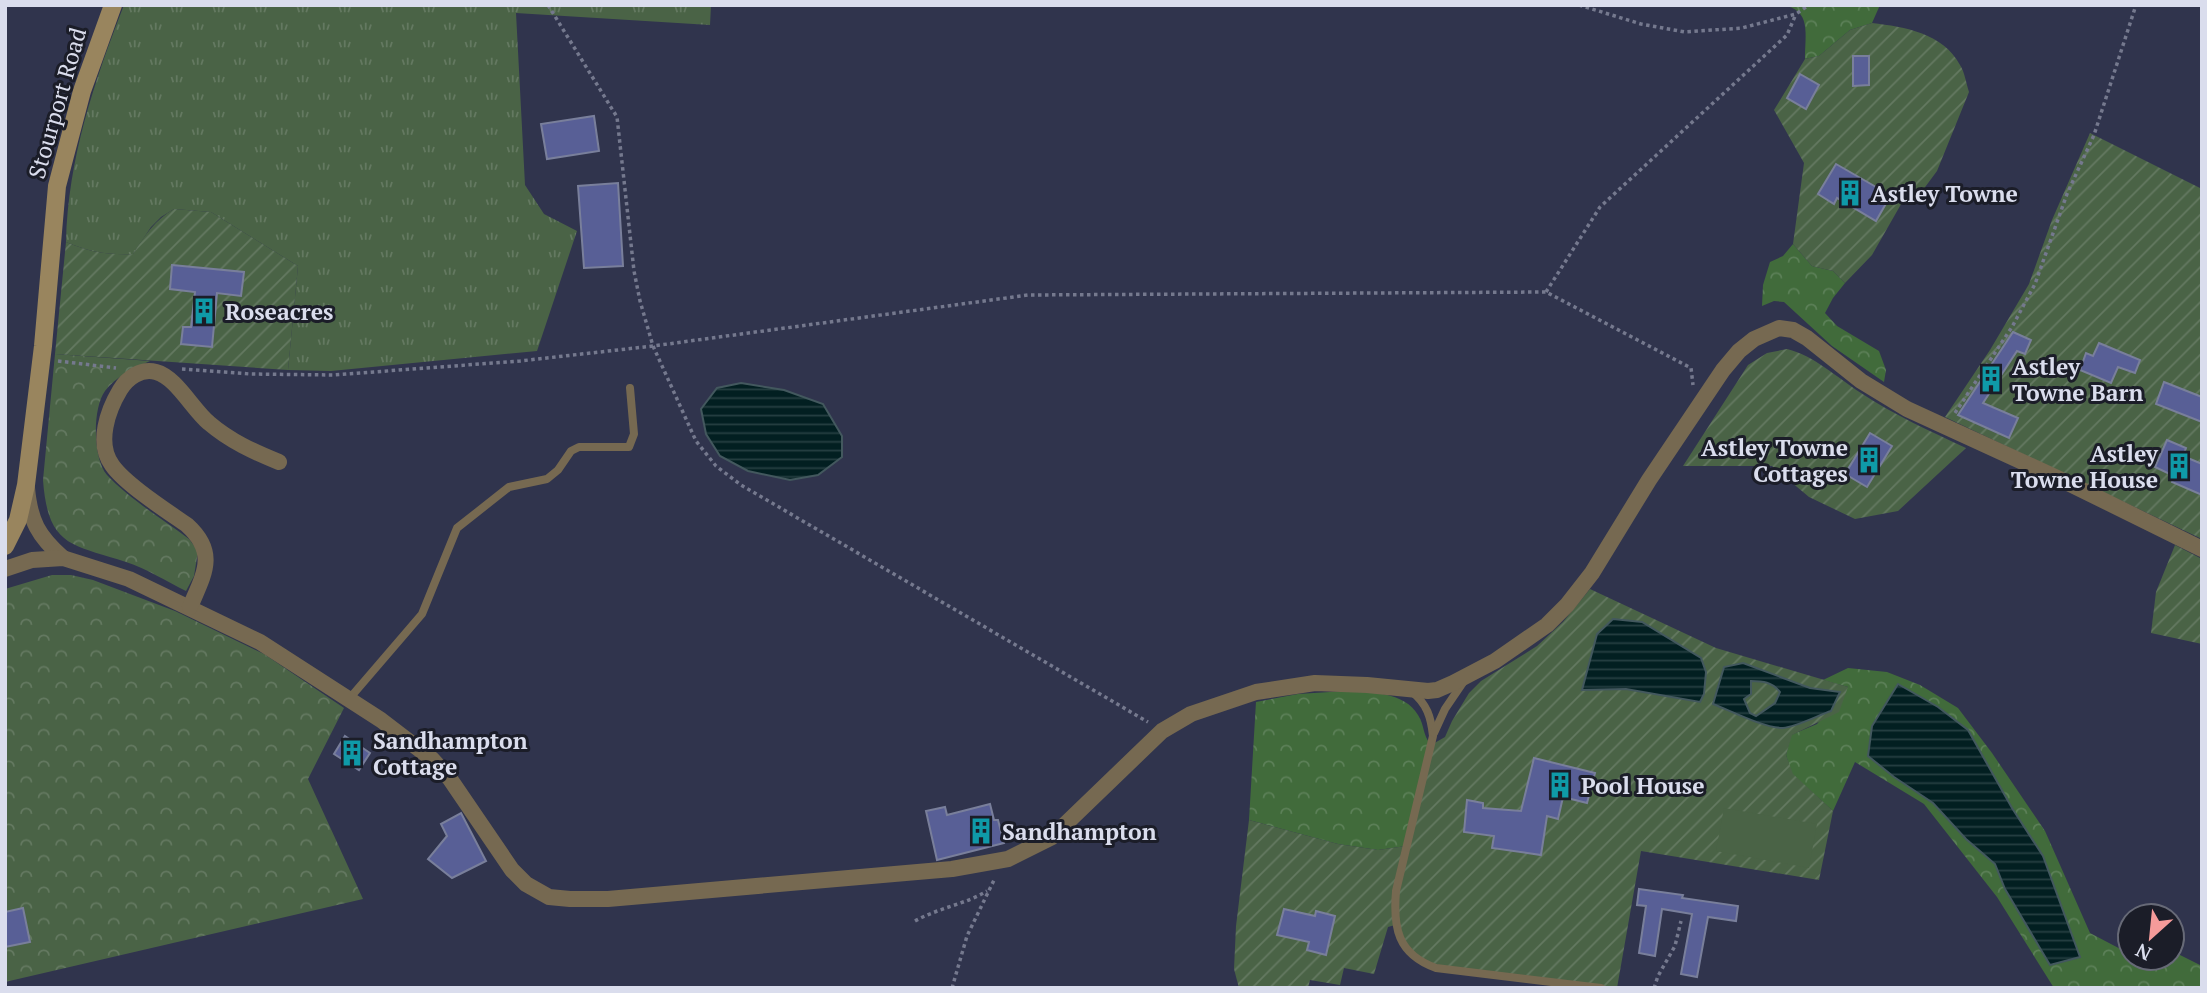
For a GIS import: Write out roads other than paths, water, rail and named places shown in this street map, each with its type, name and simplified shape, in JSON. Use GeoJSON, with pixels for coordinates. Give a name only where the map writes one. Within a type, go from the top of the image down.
{"type":"FeatureCollection","features":[{"type":"Feature","properties":{"kind":"main road","name":"Stourport Road"},"geometry":{"type":"LineString","coordinates":[[5,545],[18,520],[26,485],[42,360],[57,186],[82,90],[113,5]]}},
{"type":"Feature","properties":{"kind":"street"},"geometry":{"type":"LineString","coordinates":[[5,569],[32,560],[63,558],[129,579],[260,642],[349,699],[432,759],[450,779],[512,870],[526,884],[549,897],[608,899],[952,869],[1008,859],[1052,837],[1161,731],[1191,713],[1256,692],[1315,683],[1437,690],[1524,642],[1547,625],[1567,605],[1592,573],[1649,480],[1723,370],[1739,351],[1754,339],[1779,328],[1793,330],[1883,394],[1945,427],[2066,482],[2202,549]]}},
{"type":"Feature","properties":{"kind":"street"},"geometry":{"type":"LineString","coordinates":[[190,607],[206,563],[204,546],[197,534],[187,525],[124,478],[111,465],[106,454],[107,419],[112,403],[123,385],[131,377],[144,371],[158,372],[168,378],[219,432],[248,450],[279,462]]}},
{"type":"Feature","properties":{"kind":"street"},"geometry":{"type":"LineString","coordinates":[[26,485],[34,525],[42,538],[63,558]]}},
{"type":"Feature","properties":{"kind":"lane"},"geometry":{"type":"LineString","coordinates":[[349,699],[422,614],[457,528],[509,487],[547,479],[558,471],[571,451],[579,447],[629,447],[634,434],[630,387]]}},
{"type":"Feature","properties":{"kind":"lane"},"geometry":{"type":"LineString","coordinates":[[1471,673],[1445,709],[1433,736],[1396,891],[1395,925],[1398,936],[1410,953],[1421,962],[1436,968],[1601,988]]}},
{"type":"Feature","properties":{"kind":"lane"},"geometry":{"type":"LineString","coordinates":[[1410,690],[1426,708],[1431,719],[1433,736]]}},
{"type":"Feature","properties":{"kind":"place","name":"Astley Towne"},"geometry":{"type":"Point","coordinates":[1850,193]}},
{"type":"Feature","properties":{"kind":"place","name":"Roseacres"},"geometry":{"type":"Point","coordinates":[204,311]}},
{"type":"Feature","properties":{"kind":"place","name":"Astley Towne Barn"},"geometry":{"type":"Point","coordinates":[1991,379]}},
{"type":"Feature","properties":{"kind":"place","name":"Astley Towne Cottages"},"geometry":{"type":"Point","coordinates":[1869,460]}},
{"type":"Feature","properties":{"kind":"place","name":"Astley Towne House"},"geometry":{"type":"Point","coordinates":[2179,466]}},
{"type":"Feature","properties":{"kind":"place","name":"Sandhampton Cottage"},"geometry":{"type":"Point","coordinates":[352,753]}},
{"type":"Feature","properties":{"kind":"place","name":"Pool House"},"geometry":{"type":"Point","coordinates":[1560,785]}},
{"type":"Feature","properties":{"kind":"place","name":"Sandhampton"},"geometry":{"type":"Point","coordinates":[981,831]}}]}
